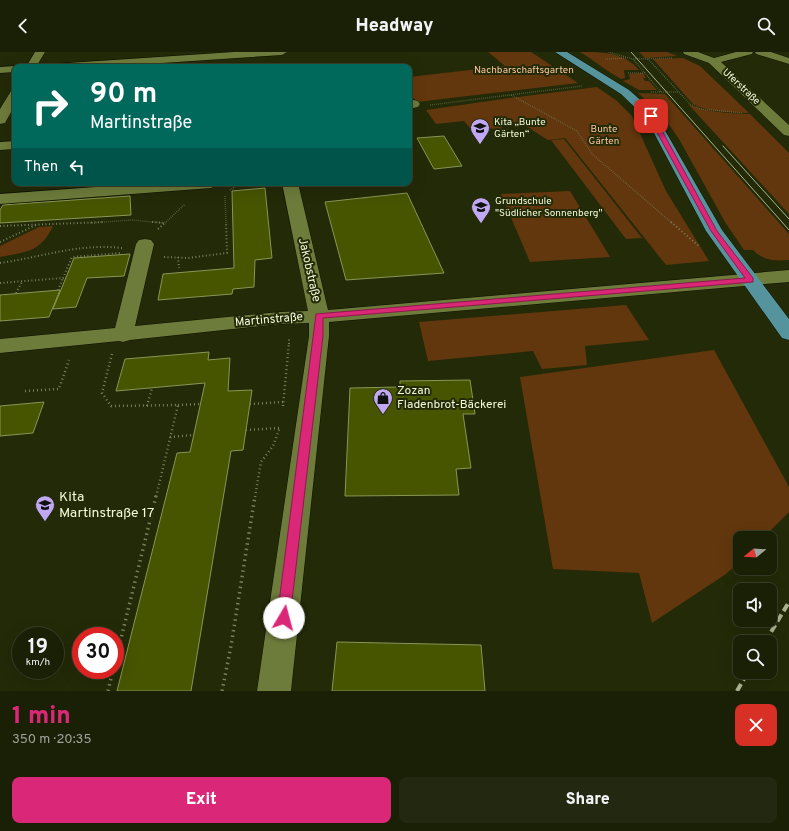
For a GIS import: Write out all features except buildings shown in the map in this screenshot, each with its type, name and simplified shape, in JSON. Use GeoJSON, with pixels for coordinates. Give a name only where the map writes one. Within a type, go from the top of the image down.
{"type":"FeatureCollection","features":[{"type":"Feature","properties":{"kind":"main road"},"geometry":{"type":"LineString","coordinates":[[560,52],[610,82],[635,101],[651,116],[714,231],[789,333]]}},
{"type":"Feature","properties":{"kind":"street"},"geometry":{"type":"LineString","coordinates":[[33,64],[40,52]]}},
{"type":"Feature","properties":{"kind":"street"},"geometry":{"type":"LineString","coordinates":[[110,64],[262,56],[282,52]]}},
{"type":"Feature","properties":{"kind":"street"},"geometry":{"type":"LineString","coordinates":[[713,62],[748,52]]}},
{"type":"Feature","properties":{"kind":"street"},"geometry":{"type":"LineString","coordinates":[[760,52],[789,61]]}},
{"type":"Feature","properties":{"kind":"street","name":"Uferstraße"},"geometry":{"type":"LineString","coordinates":[[692,53],[713,62],[789,132]]}},
{"type":"Feature","properties":{"kind":"street"},"geometry":{"type":"LineString","coordinates":[[0,70],[12,69]]}},
{"type":"Feature","properties":{"kind":"street"},"geometry":{"type":"LineString","coordinates":[[0,120],[12,99]]}},
{"type":"Feature","properties":{"kind":"street"},"geometry":{"type":"LineString","coordinates":[[0,146],[12,145]]}},
{"type":"Feature","properties":{"kind":"street"},"geometry":{"type":"LineString","coordinates":[[0,199],[190,192],[204,186]]}},
{"type":"Feature","properties":{"kind":"street","name":"Jakobstraße"},"geometry":{"type":"LineString","coordinates":[[274,691],[319,336],[319,316],[291,186]]}},
{"type":"Feature","properties":{"kind":"street"},"geometry":{"type":"LineString","coordinates":[[123,335],[140,252]]}},
{"type":"Feature","properties":{"kind":"street","name":"Martinstraße"},"geometry":{"type":"LineString","coordinates":[[0,346],[123,335],[280,318],[319,316],[789,276]]}},
{"type":"Feature","properties":{"kind":"path"},"geometry":{"type":"LineString","coordinates":[[608,52],[633,59],[685,57],[692,53]]}},
{"type":"Feature","properties":{"kind":"path"},"geometry":{"type":"LineString","coordinates":[[618,52],[623,56]]}},
{"type":"Feature","properties":{"kind":"path"},"geometry":{"type":"LineString","coordinates":[[598,59],[628,58]]}},
{"type":"Feature","properties":{"kind":"path"},"geometry":{"type":"LineString","coordinates":[[648,58],[690,104],[701,109],[718,112],[771,114]]}},
{"type":"Feature","properties":{"kind":"path"},"geometry":{"type":"LineString","coordinates":[[633,59],[661,92]]}},
{"type":"Feature","properties":{"kind":"path"},"geometry":{"type":"LineString","coordinates":[[412,104],[423,106],[610,82]]}},
{"type":"Feature","properties":{"kind":"path"},"geometry":{"type":"LineString","coordinates":[[511,95],[577,131],[592,154],[702,250]]}},
{"type":"Feature","properties":{"kind":"path"},"geometry":{"type":"LineString","coordinates":[[165,257],[227,253],[224,193],[237,186]]}},
{"type":"Feature","properties":{"kind":"path"},"geometry":{"type":"LineString","coordinates":[[140,252],[146,239],[165,223],[190,192]]}},
{"type":"Feature","properties":{"kind":"path"},"geometry":{"type":"LineString","coordinates":[[0,226],[132,220],[165,223]]}},
{"type":"Feature","properties":{"kind":"path"},"geometry":{"type":"LineString","coordinates":[[0,242],[38,225]]}},
{"type":"Feature","properties":{"kind":"path"},"geometry":{"type":"LineString","coordinates":[[0,263],[20,261],[47,253],[83,247],[116,247],[140,252]]}},
{"type":"Feature","properties":{"kind":"path"},"geometry":{"type":"LineString","coordinates":[[58,290],[72,257],[140,252]]}},
{"type":"Feature","properties":{"kind":"path"},"geometry":{"type":"LineString","coordinates":[[178,257],[179,268]]}},
{"type":"Feature","properties":{"kind":"path"},"geometry":{"type":"LineString","coordinates":[[0,283],[63,278]]}},
{"type":"Feature","properties":{"kind":"path"},"geometry":{"type":"LineString","coordinates":[[16,294],[22,281]]}},
{"type":"Feature","properties":{"kind":"path"},"geometry":{"type":"LineString","coordinates":[[283,409],[289,338]]}},
{"type":"Feature","properties":{"kind":"path"},"geometry":{"type":"LineString","coordinates":[[112,356],[102,393],[111,406],[200,404]]}},
{"type":"Feature","properties":{"kind":"path"},"geometry":{"type":"LineString","coordinates":[[24,391],[59,389],[68,364]]}},
{"type":"Feature","properties":{"kind":"path"},"geometry":{"type":"LineString","coordinates":[[147,406],[152,388]]}},
{"type":"Feature","properties":{"kind":"path"},"geometry":{"type":"LineString","coordinates":[[250,404],[284,402]]}},
{"type":"Feature","properties":{"kind":"path"},"geometry":{"type":"LineString","coordinates":[[124,627],[178,405]]}},
{"type":"Feature","properties":{"kind":"path"},"geometry":{"type":"LineString","coordinates":[[222,691],[231,646],[261,462],[273,446],[281,422]]}},
{"type":"Feature","properties":{"kind":"path"},"geometry":{"type":"LineString","coordinates":[[246,430],[280,428]]}},
{"type":"Feature","properties":{"kind":"path"},"geometry":{"type":"LineString","coordinates":[[170,437],[193,435]]}},
{"type":"Feature","properties":{"kind":"path"},"geometry":{"type":"LineString","coordinates":[[108,691],[111,679]]}},
{"type":"Feature","properties":{"kind":"green space","name":"Nachbarschaftsgarten"},"geometry":{"type":"Polygon","coordinates":[[[488,52],[531,52],[578,83],[417,102],[412,97],[412,77],[505,66],[488,52]]]}},
{"type":"Feature","properties":{"kind":"green space"},"geometry":{"type":"Polygon","coordinates":[[[580,52],[596,52],[620,56],[633,64],[639,70],[624,70],[625,78],[621,79],[580,52]]]}},
{"type":"Feature","properties":{"kind":"green space"},"geometry":{"type":"Polygon","coordinates":[[[639,52],[667,52],[677,56],[645,58],[639,52]]]}},
{"type":"Feature","properties":{"kind":"green space"},"geometry":{"type":"Polygon","coordinates":[[[683,58],[700,66],[749,113],[713,111],[693,104],[653,59],[683,58]]]}},
{"type":"Feature","properties":{"kind":"green space"},"geometry":{"type":"Polygon","coordinates":[[[643,73],[646,78],[643,78],[645,81],[649,81],[657,90],[639,90],[623,81],[630,79],[629,74],[643,73]]]}},
{"type":"Feature","properties":{"kind":"green space","name":"Bunte Gärten"},"geometry":{"type":"Polygon","coordinates":[[[597,87],[617,101],[632,116],[666,191],[709,261],[666,265],[565,138],[548,140],[522,124],[502,126],[501,129],[470,128],[464,121],[436,124],[426,110],[597,87]]]}},
{"type":"Feature","properties":{"kind":"green space"},"geometry":{"type":"Polygon","coordinates":[[[638,93],[665,94],[789,234],[789,260],[770,260],[757,254],[753,250],[744,250],[725,222],[679,139],[663,116],[638,93]]]}},
{"type":"Feature","properties":{"kind":"green space"},"geometry":{"type":"Polygon","coordinates":[[[688,104],[711,111],[750,114],[789,153],[789,214],[688,104]]]}},
{"type":"Feature","properties":{"kind":"green space"},"geometry":{"type":"Polygon","coordinates":[[[564,139],[642,238],[626,239],[551,140],[564,139]]]}},
{"type":"Feature","properties":{"kind":"green space"},"geometry":{"type":"Polygon","coordinates":[[[570,191],[610,257],[530,262],[501,194],[570,191]]]}},
{"type":"Feature","properties":{"kind":"green space"},"geometry":{"type":"Polygon","coordinates":[[[53,226],[48,235],[38,246],[25,252],[0,257],[0,246],[39,227],[53,226]]]}},
{"type":"Feature","properties":{"kind":"green space"},"geometry":{"type":"Polygon","coordinates":[[[626,305],[649,340],[585,346],[587,365],[542,369],[533,351],[428,361],[419,322],[626,305]]]}},
{"type":"Feature","properties":{"kind":"green space"},"geometry":{"type":"Polygon","coordinates":[[[714,350],[789,487],[789,512],[770,531],[733,531],[733,568],[726,574],[652,623],[639,573],[553,569],[520,377],[714,350]]]}},
{"type":"Feature","properties":{"kind":"tram line"},"geometry":{"type":"LineString","coordinates":[[631,52],[789,230]]}},
{"type":"Feature","properties":{"kind":"tram line"},"geometry":{"type":"LineString","coordinates":[[723,146],[789,219]]}},
{"type":"Feature","properties":{"kind":"railway"},"geometry":{"type":"LineString","coordinates":[[769,635],[789,602]]}},
{"type":"Feature","properties":{"kind":"railway"},"geometry":{"type":"LineString","coordinates":[[737,691],[744,679]]}},
{"type":"Feature","properties":{"kind":"place","name":"Kita „Bunte Gärten“"},"geometry":{"type":"Point","coordinates":[480,145]}},
{"type":"Feature","properties":{"kind":"place","name":"Grundschule \"Südlicher Sonnenberg\""},"geometry":{"type":"Point","coordinates":[481,224]}},
{"type":"Feature","properties":{"kind":"place","name":"Zozan Fladenbrot-Bäckerei"},"geometry":{"type":"Point","coordinates":[383,415]}},
{"type":"Feature","properties":{"kind":"place","name":"Kita Martinstraße 17"},"geometry":{"type":"Point","coordinates":[45,522]}},
{"type":"Feature","properties":{"kind":"route"},"geometry":{"type":"LineString","coordinates":[[284,618],[319,336],[319,316],[347,315],[732,280],[750,280],[714,231],[651,116]]}}]}
